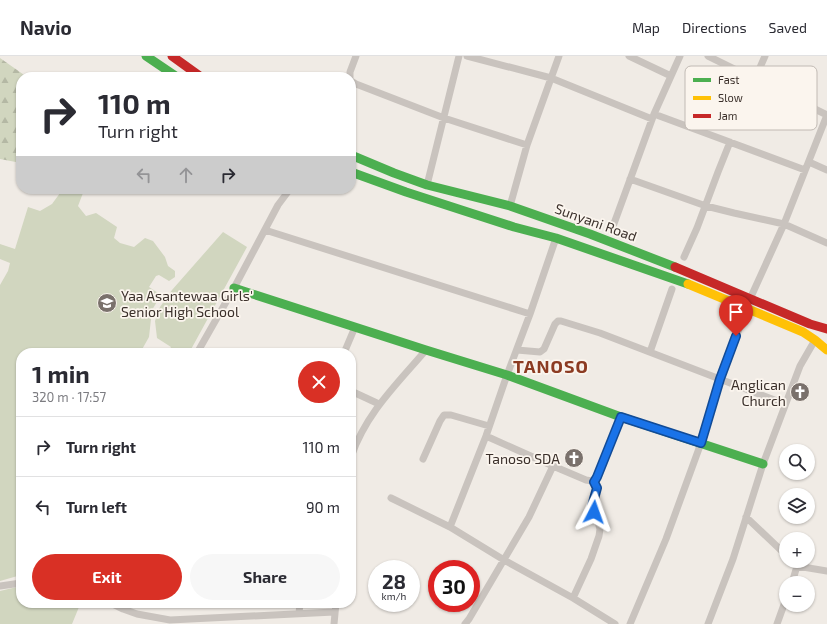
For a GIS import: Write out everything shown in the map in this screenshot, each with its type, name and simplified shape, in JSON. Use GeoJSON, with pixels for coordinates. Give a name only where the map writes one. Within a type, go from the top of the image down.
{"type":"FeatureCollection","features":[{"type":"Feature","properties":{"kind":"main road"},"geometry":{"type":"LineString","coordinates":[[146,56],[170,72]]}},
{"type":"Feature","properties":{"kind":"main road"},"geometry":{"type":"LineString","coordinates":[[172,56],[194,72]]}},
{"type":"Feature","properties":{"kind":"main road","name":"Sunyani Road"},"geometry":{"type":"LineString","coordinates":[[356,157],[427,185],[510,206],[590,234],[670,265],[803,332],[827,350]]}},
{"type":"Feature","properties":{"kind":"main road","name":"Sunyani Road"},"geometry":{"type":"LineString","coordinates":[[356,174],[406,192],[514,227],[556,238],[703,290],[825,329]]}},
{"type":"Feature","properties":{"kind":"main road"},"geometry":{"type":"LineString","coordinates":[[234,288],[507,375],[621,417],[763,464]]}},
{"type":"Feature","properties":{"kind":"street"},"geometry":{"type":"LineString","coordinates":[[350,72],[356,56]]}},
{"type":"Feature","properties":{"kind":"street"},"geometry":{"type":"LineString","coordinates":[[427,185],[459,56]]}},
{"type":"Feature","properties":{"kind":"street"},"geometry":{"type":"LineString","coordinates":[[467,56],[550,78],[685,127]]}},
{"type":"Feature","properties":{"kind":"street"},"geometry":{"type":"LineString","coordinates":[[510,206],[527,145],[559,56]]}},
{"type":"Feature","properties":{"kind":"street"},"geometry":{"type":"LineString","coordinates":[[630,56],[671,76]]}},
{"type":"Feature","properties":{"kind":"street"},"geometry":{"type":"LineString","coordinates":[[612,229],[653,116],[680,56]]}},
{"type":"Feature","properties":{"kind":"street"},"geometry":{"type":"LineString","coordinates":[[708,56],[728,66]]}},
{"type":"Feature","properties":{"kind":"street"},"geometry":{"type":"LineString","coordinates":[[761,66],[765,56]]}},
{"type":"Feature","properties":{"kind":"street"},"geometry":{"type":"LineString","coordinates":[[356,84],[444,118],[527,145]]}},
{"type":"Feature","properties":{"kind":"street"},"geometry":{"type":"LineString","coordinates":[[630,624],[666,539],[701,443],[720,379],[748,304],[784,224],[827,115],[817,110]]}},
{"type":"Feature","properties":{"kind":"street"},"geometry":{"type":"LineString","coordinates":[[694,130],[805,170]]}},
{"type":"Feature","properties":{"kind":"street"},"geometry":{"type":"LineString","coordinates":[[684,257],[693,239],[730,142]]}},
{"type":"Feature","properties":{"kind":"street"},"geometry":{"type":"LineString","coordinates":[[809,162],[827,170]]}},
{"type":"Feature","properties":{"kind":"street"},"geometry":{"type":"LineString","coordinates":[[630,179],[706,206],[784,224],[827,243]]}},
{"type":"Feature","properties":{"kind":"street"},"geometry":{"type":"LineString","coordinates":[[200,348],[278,205],[286,194]]}},
{"type":"Feature","properties":{"kind":"street"},"geometry":{"type":"LineString","coordinates":[[265,230],[530,314]]}},
{"type":"Feature","properties":{"kind":"street"},"geometry":{"type":"LineString","coordinates":[[450,527],[490,426],[556,238]]}},
{"type":"Feature","properties":{"kind":"street"},"geometry":{"type":"LineString","coordinates":[[650,352],[672,289]]}},
{"type":"Feature","properties":{"kind":"street"},"geometry":{"type":"LineString","coordinates":[[516,350],[540,352],[544,349],[555,324],[561,320],[600,333],[786,404]]}},
{"type":"Feature","properties":{"kind":"street"},"geometry":{"type":"LineString","coordinates":[[825,329],[827,320]]}},
{"type":"Feature","properties":{"kind":"street"},"geometry":{"type":"LineString","coordinates":[[346,348],[355,327]]}},
{"type":"Feature","properties":{"kind":"street"},"geometry":{"type":"LineString","coordinates":[[708,624],[733,559],[763,464],[800,366],[815,340]]}},
{"type":"Feature","properties":{"kind":"street"},"geometry":{"type":"LineString","coordinates":[[356,446],[365,426],[379,404],[426,350]]}},
{"type":"Feature","properties":{"kind":"street"},"geometry":{"type":"LineString","coordinates":[[356,393],[379,404]]}},
{"type":"Feature","properties":{"kind":"street"},"geometry":{"type":"LineString","coordinates":[[423,459],[444,415],[451,415],[490,426]]}},
{"type":"Feature","properties":{"kind":"street"},"geometry":{"type":"LineString","coordinates":[[594,482],[621,417]]}},
{"type":"Feature","properties":{"kind":"street"},"geometry":{"type":"LineString","coordinates":[[486,436],[553,466],[594,482],[597,488],[592,506],[600,529],[599,536],[591,559],[573,598]]}},
{"type":"Feature","properties":{"kind":"street"},"geometry":{"type":"LineString","coordinates":[[465,624],[528,517],[553,466]]}},
{"type":"Feature","properties":{"kind":"street"},"geometry":{"type":"LineString","coordinates":[[391,498],[450,527],[615,624]]}},
{"type":"Feature","properties":{"kind":"street"},"geometry":{"type":"LineString","coordinates":[[746,517],[779,548]]}},
{"type":"Feature","properties":{"kind":"street"},"geometry":{"type":"LineString","coordinates":[[813,568],[827,571]]}},
{"type":"Feature","properties":{"kind":"street"},"geometry":{"type":"LineString","coordinates":[[0,586],[16,584]]}},
{"type":"Feature","properties":{"kind":"street"},"geometry":{"type":"LineString","coordinates":[[121,608],[137,614],[170,622],[334,612]]}},
{"type":"Feature","properties":{"kind":"street"},"geometry":{"type":"LineString","coordinates":[[299,613],[300,608]]}},
{"type":"Feature","properties":{"kind":"street"},"geometry":{"type":"LineString","coordinates":[[334,624],[335,608]]}},
{"type":"Feature","properties":{"kind":"street"},"geometry":{"type":"LineString","coordinates":[[778,624],[782,612]]}},
{"type":"Feature","properties":{"kind":"green space"},"geometry":{"type":"Polygon","coordinates":[[[0,58],[20,72],[16,72],[16,162],[0,159],[0,58]]]}},
{"type":"Feature","properties":{"kind":"green space"},"geometry":{"type":"Polygon","coordinates":[[[59,194],[83,194],[78,206],[86,216],[96,213],[117,227],[114,238],[120,243],[134,247],[145,238],[153,241],[165,257],[168,266],[175,271],[175,277],[169,281],[159,275],[156,276],[149,287],[161,295],[152,310],[149,337],[143,348],[16,348],[16,576],[0,581],[0,285],[8,271],[10,263],[0,259],[0,244],[15,249],[28,207],[40,211],[52,204],[59,194]]]}},
{"type":"Feature","properties":{"kind":"green space"},"geometry":{"type":"Polygon","coordinates":[[[223,232],[247,247],[192,348],[170,348],[157,338],[155,321],[160,307],[172,290],[223,232]]]}},
{"type":"Feature","properties":{"kind":"green space"},"geometry":{"type":"Polygon","coordinates":[[[16,587],[16,608],[79,608],[72,624],[0,624],[0,591],[16,587]]]}},
{"type":"Feature","properties":{"kind":"traffic: fast"},"geometry":{"type":"LineString","coordinates":[[146,56],[170,72]]}},
{"type":"Feature","properties":{"kind":"traffic: fast"},"geometry":{"type":"LineString","coordinates":[[356,157],[427,185],[510,206],[590,234],[675,267]]}},
{"type":"Feature","properties":{"kind":"traffic: fast"},"geometry":{"type":"LineString","coordinates":[[356,174],[406,192],[514,227],[556,238],[688,284]]}},
{"type":"Feature","properties":{"kind":"traffic: fast"},"geometry":{"type":"LineString","coordinates":[[234,288],[507,375],[621,417],[763,464]]}},
{"type":"Feature","properties":{"kind":"traffic: slow"},"geometry":{"type":"LineString","coordinates":[[688,284],[803,332],[827,350]]}},
{"type":"Feature","properties":{"kind":"traffic: jam"},"geometry":{"type":"LineString","coordinates":[[172,56],[194,72]]}},
{"type":"Feature","properties":{"kind":"traffic: jam"},"geometry":{"type":"LineString","coordinates":[[675,267],[810,324],[827,329]]}},
{"type":"Feature","properties":{"kind":"place","name":"Yaa Asantewaa Girls' Senior High School"},"geometry":{"type":"Point","coordinates":[107,303]}},
{"type":"Feature","properties":{"kind":"place","name":"Anglican Church"},"geometry":{"type":"Point","coordinates":[800,392]}},
{"type":"Feature","properties":{"kind":"place","name":"Tanoso SDA"},"geometry":{"type":"Point","coordinates":[574,458]}},
{"type":"Feature","properties":{"kind":"district","name":"TANOSO"},"geometry":{"type":"Point","coordinates":[551,366]}},
{"type":"Feature","properties":{"kind":"route"},"geometry":{"type":"LineString","coordinates":[[594,512],[592,506],[597,488],[594,482],[621,417],[701,443],[720,379],[736,336]]}}]}
